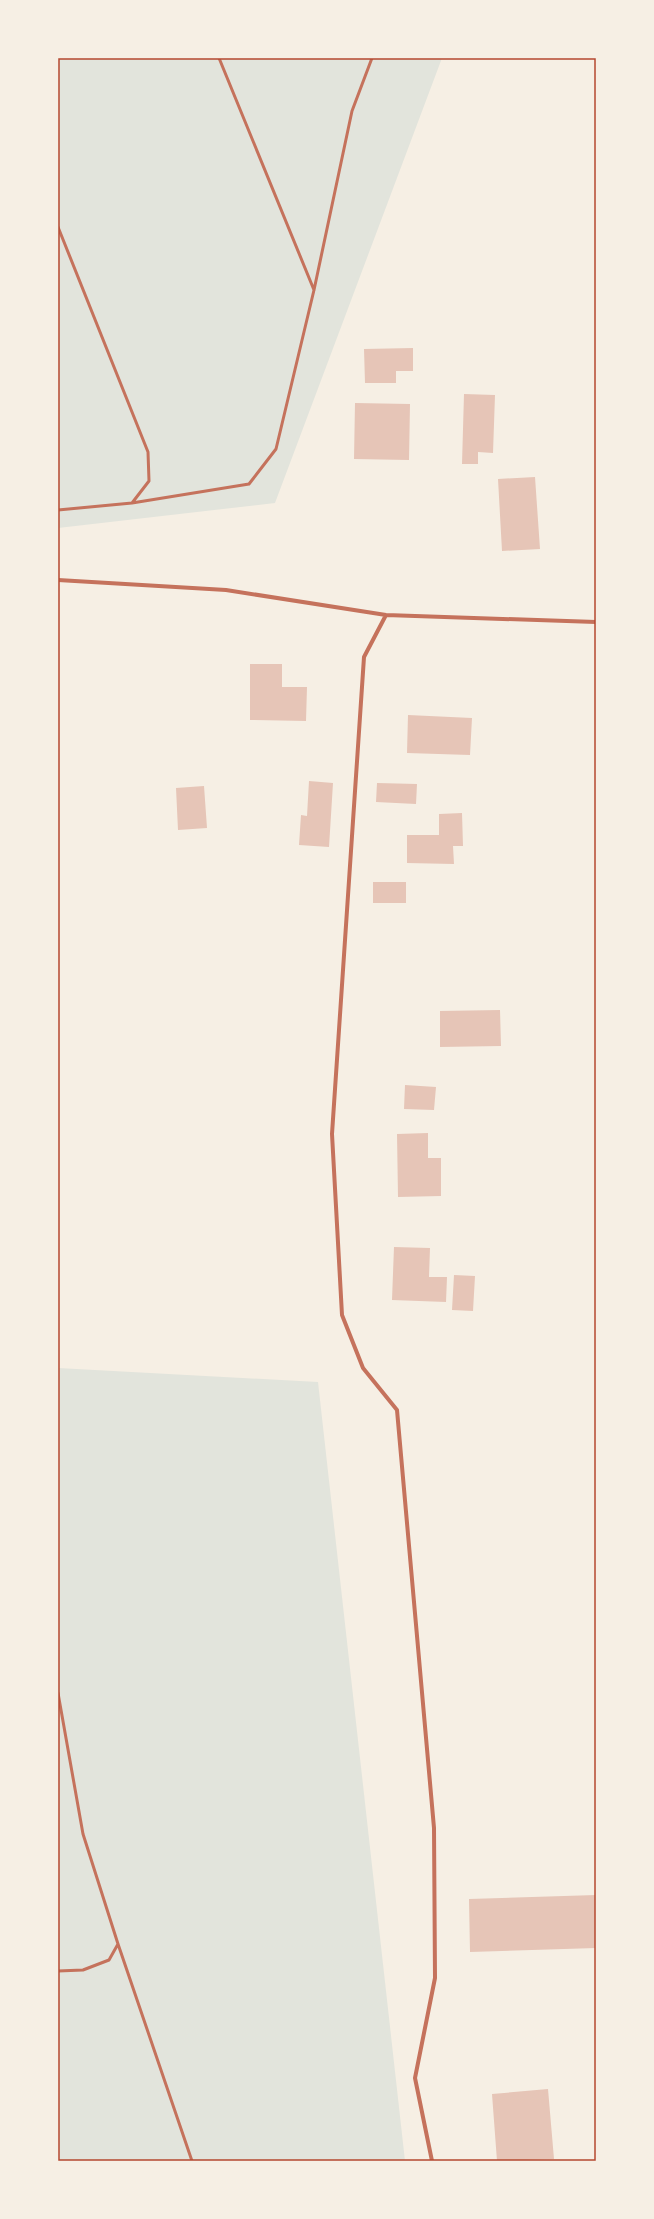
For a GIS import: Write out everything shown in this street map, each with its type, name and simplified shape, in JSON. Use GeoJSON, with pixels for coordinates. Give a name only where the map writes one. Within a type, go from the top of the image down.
{"type":"FeatureCollection","features":[{"type":"Feature","properties":{"kind":"street"},"geometry":{"type":"LineString","coordinates":[[58,580],[226,590],[386,615],[596,622]]}},
{"type":"Feature","properties":{"kind":"street"},"geometry":{"type":"LineString","coordinates":[[386,615],[364,657],[332,1134],[342,1314],[363,1368],[397,1410],[434,1828],[435,1978],[415,2078],[432,2161]]}},
{"type":"Feature","properties":{"kind":"lane"},"geometry":{"type":"LineString","coordinates":[[219,58],[314,290]]}},
{"type":"Feature","properties":{"kind":"lane"},"geometry":{"type":"LineString","coordinates":[[58,510],[132,503],[249,484],[276,449],[314,290],[352,111],[372,58]]}},
{"type":"Feature","properties":{"kind":"lane"},"geometry":{"type":"LineString","coordinates":[[58,227],[148,452],[149,481],[132,503]]}},
{"type":"Feature","properties":{"kind":"lane"},"geometry":{"type":"LineString","coordinates":[[58,1692],[83,1834],[118,1944],[192,2161]]}},
{"type":"Feature","properties":{"kind":"lane"},"geometry":{"type":"LineString","coordinates":[[58,1971],[83,1970],[109,1960],[118,1944]]}},
{"type":"Feature","properties":{"kind":"shaded area"},"geometry":{"type":"Polygon","coordinates":[[[58,58],[442,58],[275,503],[58,528],[58,58]]]}},
{"type":"Feature","properties":{"kind":"shaded area"},"geometry":{"type":"Polygon","coordinates":[[[58,1368],[318,1382],[405,2161],[58,2161],[58,1368]]]}},
{"type":"Feature","properties":{"kind":"building"},"geometry":{"type":"Polygon","coordinates":[[[413,348],[413,371],[396,371],[396,383],[365,383],[364,349],[413,348]]]}},
{"type":"Feature","properties":{"kind":"building"},"geometry":{"type":"Polygon","coordinates":[[[464,394],[495,395],[493,453],[478,452],[478,464],[462,464],[464,394]]]}},
{"type":"Feature","properties":{"kind":"building"},"geometry":{"type":"Polygon","coordinates":[[[355,403],[410,404],[409,460],[354,459],[355,403]]]}},
{"type":"Feature","properties":{"kind":"building"},"geometry":{"type":"Polygon","coordinates":[[[535,477],[540,549],[502,551],[498,479],[535,477]]]}},
{"type":"Feature","properties":{"kind":"building"},"geometry":{"type":"Polygon","coordinates":[[[250,664],[282,664],[282,687],[307,687],[306,721],[250,720],[250,664]]]}},
{"type":"Feature","properties":{"kind":"building"},"geometry":{"type":"Polygon","coordinates":[[[408,715],[472,718],[470,755],[407,753],[408,715]]]}},
{"type":"Feature","properties":{"kind":"building"},"geometry":{"type":"Polygon","coordinates":[[[309,781],[333,783],[329,847],[299,845],[301,815],[307,816],[309,781]]]}},
{"type":"Feature","properties":{"kind":"building"},"geometry":{"type":"Polygon","coordinates":[[[377,783],[417,784],[416,804],[376,802],[377,783]]]}},
{"type":"Feature","properties":{"kind":"building"},"geometry":{"type":"Polygon","coordinates":[[[204,786],[207,828],[178,830],[176,788],[204,786]]]}},
{"type":"Feature","properties":{"kind":"building"},"geometry":{"type":"Polygon","coordinates":[[[462,813],[463,846],[453,846],[454,864],[407,863],[407,835],[439,835],[439,814],[462,813]]]}},
{"type":"Feature","properties":{"kind":"building"},"geometry":{"type":"Polygon","coordinates":[[[373,882],[406,882],[406,903],[373,903],[373,882]]]}},
{"type":"Feature","properties":{"kind":"building"},"geometry":{"type":"Polygon","coordinates":[[[500,1010],[501,1046],[440,1047],[440,1011],[500,1010]]]}},
{"type":"Feature","properties":{"kind":"building"},"geometry":{"type":"Polygon","coordinates":[[[405,1085],[436,1087],[434,1110],[404,1109],[405,1085]]]}},
{"type":"Feature","properties":{"kind":"building"},"geometry":{"type":"Polygon","coordinates":[[[428,1133],[428,1158],[441,1158],[441,1196],[398,1197],[397,1134],[428,1133]]]}},
{"type":"Feature","properties":{"kind":"building"},"geometry":{"type":"Polygon","coordinates":[[[394,1247],[430,1248],[429,1277],[447,1277],[446,1302],[392,1300],[394,1247]]]}},
{"type":"Feature","properties":{"kind":"building"},"geometry":{"type":"Polygon","coordinates":[[[454,1275],[475,1276],[473,1311],[452,1310],[454,1275]]]}},
{"type":"Feature","properties":{"kind":"building"},"geometry":{"type":"Polygon","coordinates":[[[596,1895],[596,1948],[470,1952],[469,1899],[596,1895]]]}},
{"type":"Feature","properties":{"kind":"building"},"geometry":{"type":"Polygon","coordinates":[[[548,2089],[554,2159],[497,2161],[492,2094],[548,2089]]]}}]}
